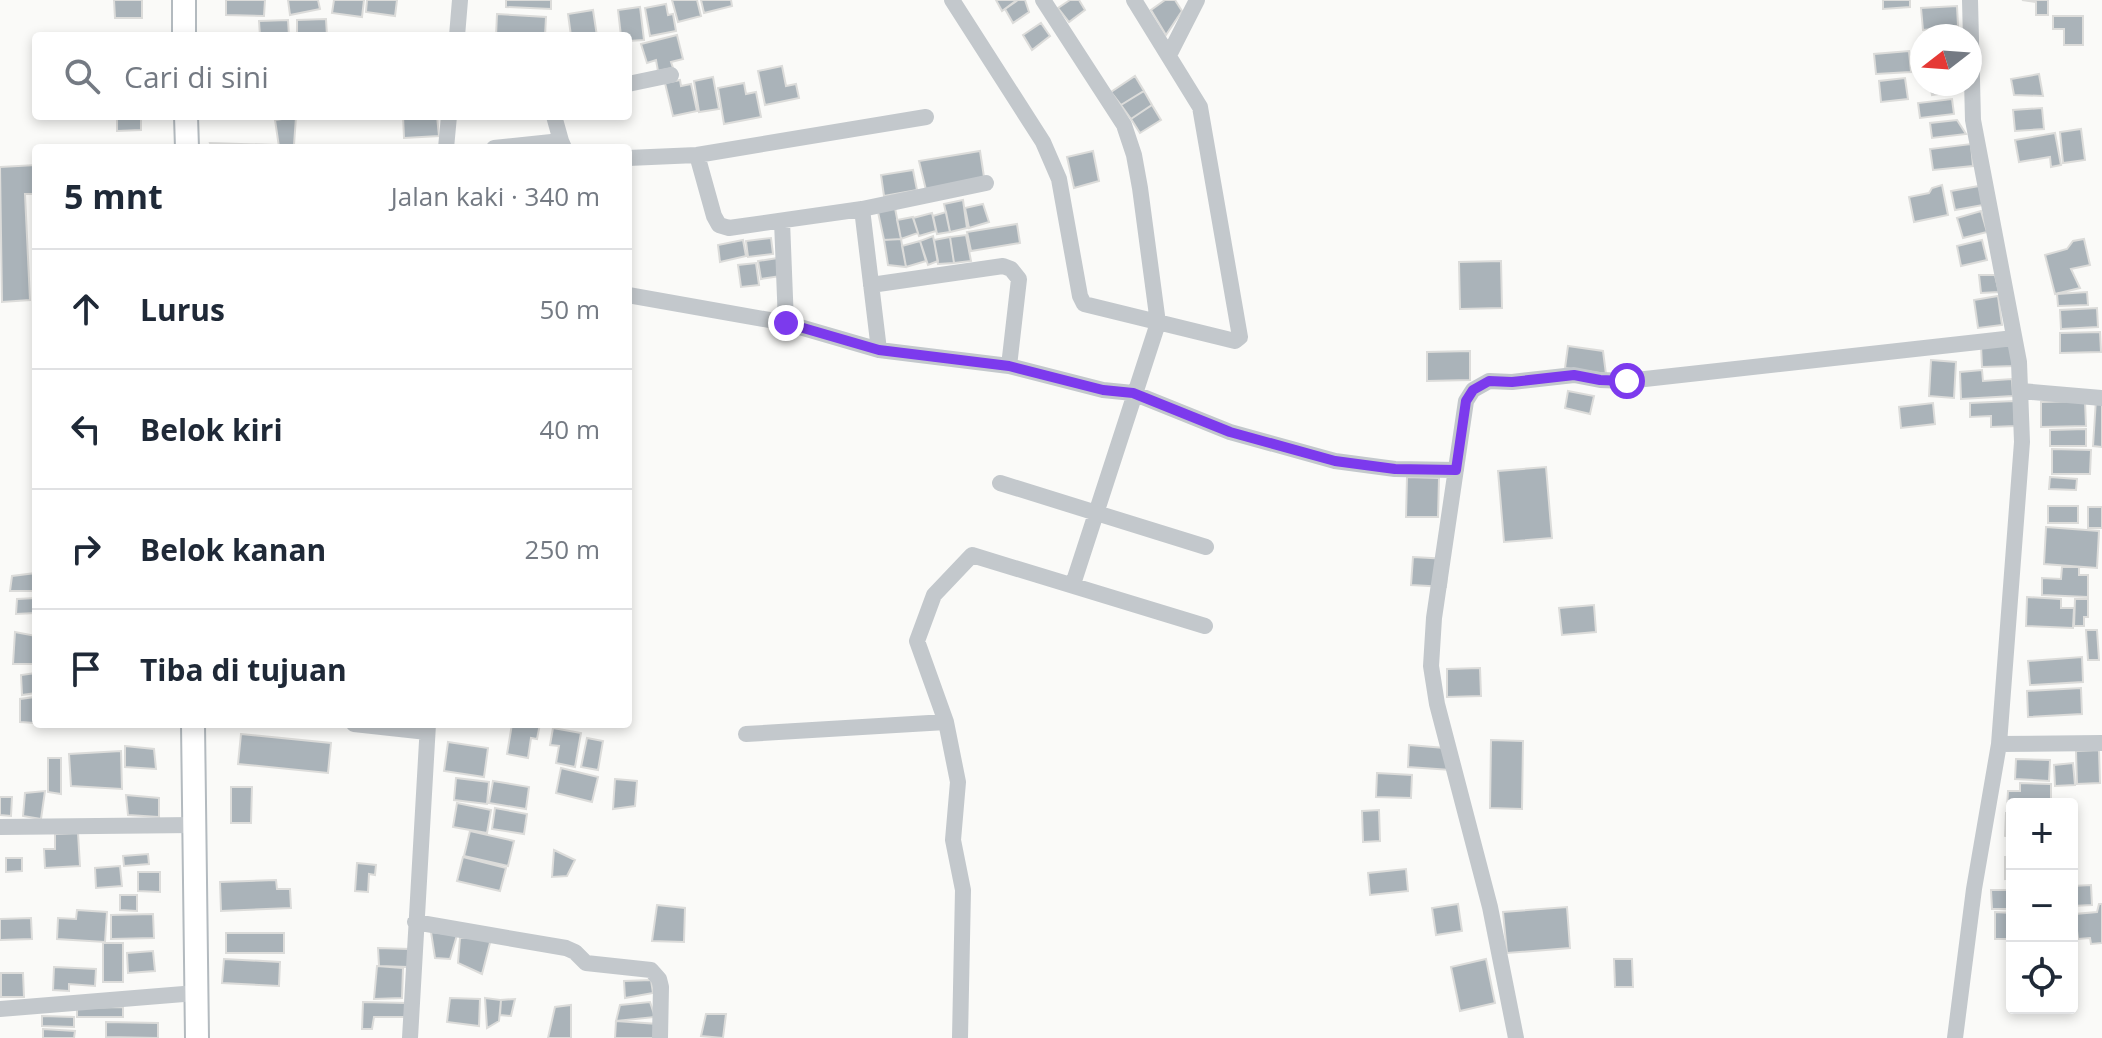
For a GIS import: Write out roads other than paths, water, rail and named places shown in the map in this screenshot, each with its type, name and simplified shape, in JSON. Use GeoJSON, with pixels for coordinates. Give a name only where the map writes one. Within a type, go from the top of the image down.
{"type":"FeatureCollection","features":[{"type":"Feature","properties":{"kind":"main road"},"geometry":{"type":"LineString","coordinates":[[184,0],[184,32]]}},
{"type":"Feature","properties":{"kind":"main road"},"geometry":{"type":"LineString","coordinates":[[186,120],[187,144]]}},
{"type":"Feature","properties":{"kind":"main road"},"geometry":{"type":"LineString","coordinates":[[193,728],[197,1038]]}},
{"type":"Feature","properties":{"kind":"street"},"geometry":{"type":"LineString","coordinates":[[952,0],[1043,142],[1055,166],[1082,301],[1087,305],[1230,342],[1240,337],[1200,107],[1134,0]]}},
{"type":"Feature","properties":{"kind":"street"},"geometry":{"type":"LineString","coordinates":[[1043,0],[1124,125],[1129,138],[1140,188],[1158,323],[1073,584]]}},
{"type":"Feature","properties":{"kind":"street"},"geometry":{"type":"LineString","coordinates":[[1169,55],[1197,0]]}},
{"type":"Feature","properties":{"kind":"street"},"geometry":{"type":"LineString","coordinates":[[1955,1038],[1974,889],[1999,744],[2019,486],[2021,391],[1973,120],[1970,0]]}},
{"type":"Feature","properties":{"kind":"street"},"geometry":{"type":"LineString","coordinates":[[456,1],[457,32]]}},
{"type":"Feature","properties":{"kind":"street"},"geometry":{"type":"LineString","coordinates":[[632,83],[671,75]]}},
{"type":"Feature","properties":{"kind":"street"},"geometry":{"type":"LineString","coordinates":[[632,158],[697,155],[926,117]]}},
{"type":"Feature","properties":{"kind":"street"},"geometry":{"type":"LineString","coordinates":[[446,144],[449,120]]}},
{"type":"Feature","properties":{"kind":"street"},"geometry":{"type":"LineString","coordinates":[[555,120],[562,144]]}},
{"type":"Feature","properties":{"kind":"street"},"geometry":{"type":"LineString","coordinates":[[697,155],[714,216],[719,225],[729,228],[862,209],[986,183]]}},
{"type":"Feature","properties":{"kind":"street"},"geometry":{"type":"LineString","coordinates":[[862,209],[879,350]]}},
{"type":"Feature","properties":{"kind":"street"},"geometry":{"type":"LineString","coordinates":[[782,221],[786,323]]}},
{"type":"Feature","properties":{"kind":"street"},"geometry":{"type":"LineString","coordinates":[[871,285],[1003,266],[1011,269],[1019,279],[1009,366]]}},
{"type":"Feature","properties":{"kind":"street"},"geometry":{"type":"LineString","coordinates":[[632,296],[786,323],[879,350],[1009,366],[1103,390],[1133,393],[1230,432],[1335,461],[1386,468],[1456,470]]}},
{"type":"Feature","properties":{"kind":"street"},"geometry":{"type":"LineString","coordinates":[[1516,1038],[1490,907],[1437,704],[1431,666],[1434,618],[1466,401],[1473,390],[1489,381],[1512,382],[1574,375],[1627,381],[2014,338]]}},
{"type":"Feature","properties":{"kind":"street"},"geometry":{"type":"LineString","coordinates":[[2021,391],[2102,398]]}},
{"type":"Feature","properties":{"kind":"street"},"geometry":{"type":"LineString","coordinates":[[1000,483],[1206,547]]}},
{"type":"Feature","properties":{"kind":"street"},"geometry":{"type":"LineString","coordinates":[[960,1038],[963,890],[953,840],[958,782],[946,722],[917,641],[934,595],[972,555],[1205,626]]}},
{"type":"Feature","properties":{"kind":"street"},"geometry":{"type":"LineString","coordinates":[[746,734],[946,722]]}},
{"type":"Feature","properties":{"kind":"street"},"geometry":{"type":"LineString","coordinates":[[410,1038],[427,728]]}},
{"type":"Feature","properties":{"kind":"street"},"geometry":{"type":"LineString","coordinates":[[1999,744],[2102,743]]}},
{"type":"Feature","properties":{"kind":"street"},"geometry":{"type":"LineString","coordinates":[[0,827],[194,825]]}},
{"type":"Feature","properties":{"kind":"street"},"geometry":{"type":"LineString","coordinates":[[415,922],[566,948],[586,963],[651,970],[661,987],[660,1038]]}},
{"type":"Feature","properties":{"kind":"street"},"geometry":{"type":"LineString","coordinates":[[0,1009],[196,993]]}}]}
